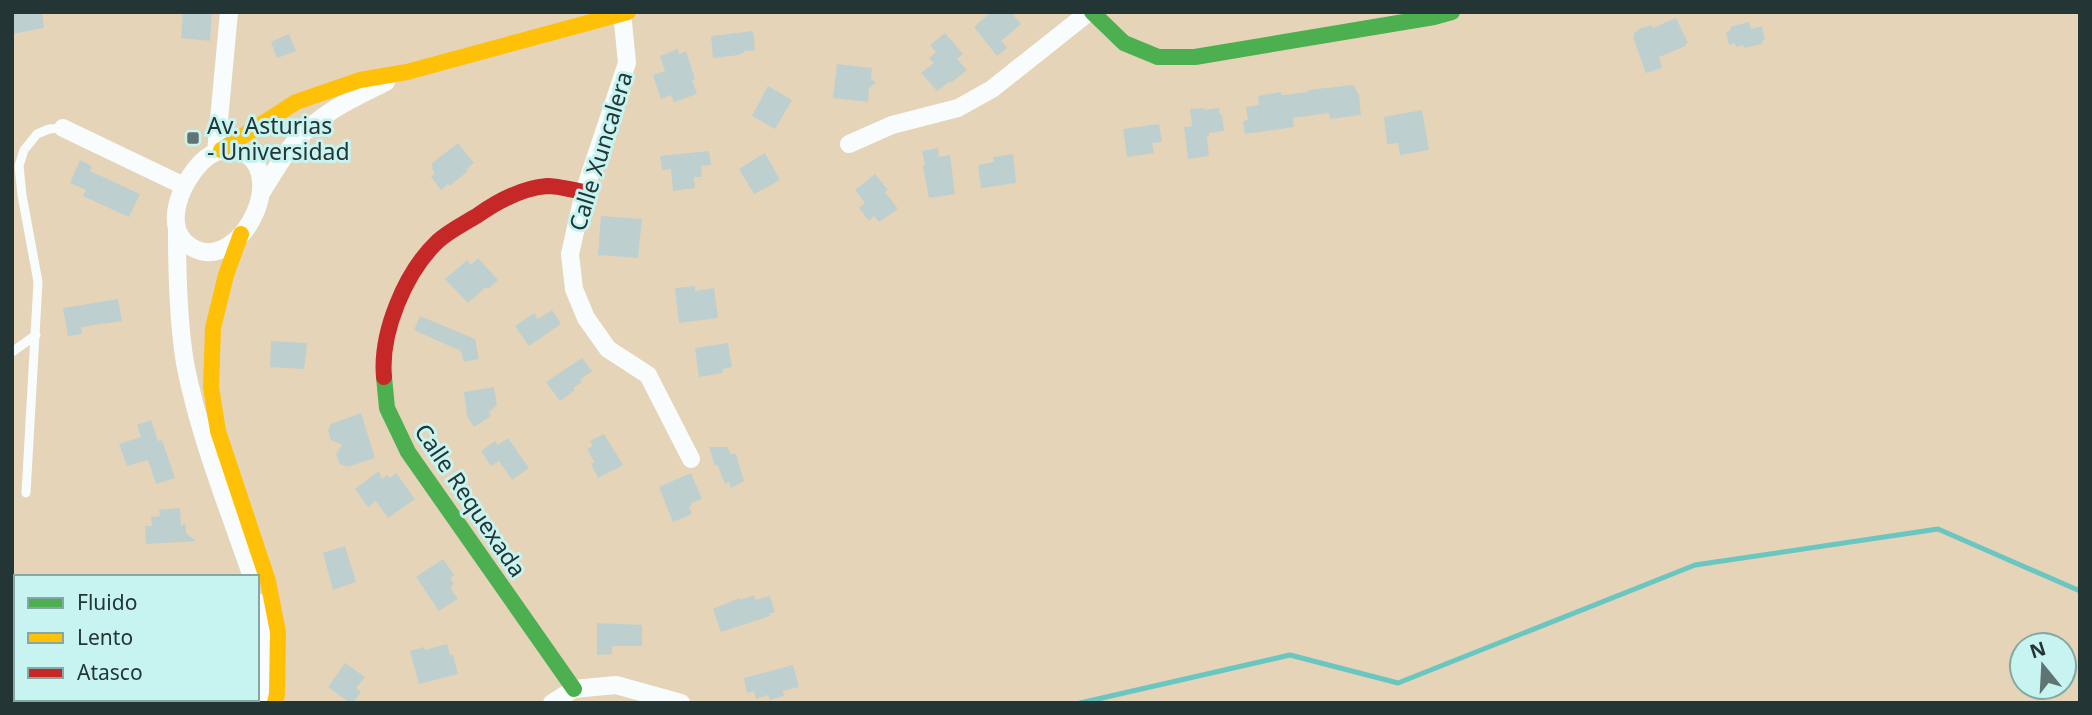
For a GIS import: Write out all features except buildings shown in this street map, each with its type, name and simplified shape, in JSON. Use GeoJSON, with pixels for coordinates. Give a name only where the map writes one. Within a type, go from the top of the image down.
{"type":"FeatureCollection","features":[{"type":"Feature","properties":{"kind":"street"},"geometry":{"type":"LineString","coordinates":[[218,151],[229,12]]}},
{"type":"Feature","properties":{"kind":"street"},"geometry":{"type":"LineString","coordinates":[[849,144],[892,125],[958,108],[992,89],[1091,12],[1124,43],[1158,57],[1195,57],[1451,12]]}},
{"type":"Feature","properties":{"kind":"street"},"geometry":{"type":"LineString","coordinates":[[251,575],[204,436],[186,363],[177,278],[176,210],[184,186],[199,165],[296,102],[359,79],[407,72],[624,13]]}},
{"type":"Feature","properties":{"kind":"street","name":"Calle Xuncalera"},"geometry":{"type":"LineString","coordinates":[[624,13],[627,63],[584,192],[570,254],[574,289],[586,318],[608,349],[648,375],[691,459]]}},
{"type":"Feature","properties":{"kind":"street"},"geometry":{"type":"LineString","coordinates":[[261,193],[294,143],[320,118],[344,102],[407,72]]}},
{"type":"Feature","properties":{"kind":"street"},"geometry":{"type":"LineString","coordinates":[[63,128],[184,186]]}},
{"type":"Feature","properties":{"kind":"street"},"geometry":{"type":"LineString","coordinates":[[218,151],[231,148],[250,155],[262,180],[257,207],[241,234],[226,275],[212,328],[212,387],[218,431],[268,581],[278,632],[275,703]]}},
{"type":"Feature","properties":{"kind":"street","name":"Calle Requexada"},"geometry":{"type":"LineString","coordinates":[[574,689],[408,452],[387,408],[383,366],[390,322],[408,279],[438,241],[494,204],[527,190],[549,186],[584,192]]}},
{"type":"Feature","properties":{"kind":"street"},"geometry":{"type":"LineString","coordinates":[[177,230],[189,246],[202,252],[215,253],[228,247],[241,234]]}},
{"type":"Feature","properties":{"kind":"street"},"geometry":{"type":"LineString","coordinates":[[259,612],[264,637],[259,699]]}},
{"type":"Feature","properties":{"kind":"street"},"geometry":{"type":"LineString","coordinates":[[552,703],[574,689],[616,685],[681,703]]}},
{"type":"Feature","properties":{"kind":"lane"},"geometry":{"type":"LineString","coordinates":[[26,493],[38,282],[19,166],[24,150],[37,134],[49,129],[63,128]]}},
{"type":"Feature","properties":{"kind":"lane"},"geometry":{"type":"LineString","coordinates":[[12,352],[36,335]]}},
{"type":"Feature","properties":{"kind":"shaded area"},"geometry":{"type":"Polygon","coordinates":[[[12,12],[2080,12],[2080,703],[12,703],[12,12]]]}},
{"type":"Feature","properties":{"kind":"waterway"},"geometry":{"type":"LineString","coordinates":[[1080,703],[1290,655],[1398,683],[1695,565],[1938,529],[2080,591]]}},
{"type":"Feature","properties":{"kind":"traffic: fast"},"geometry":{"type":"LineString","coordinates":[[1092,12],[1124,43],[1158,57],[1195,57],[1452,12]]}},
{"type":"Feature","properties":{"kind":"traffic: fast"},"geometry":{"type":"LineString","coordinates":[[384,377],[387,408],[408,452],[574,689]]}},
{"type":"Feature","properties":{"kind":"traffic: slow"},"geometry":{"type":"LineString","coordinates":[[221,150],[296,102],[360,80],[407,72],[628,12]]}},
{"type":"Feature","properties":{"kind":"traffic: slow"},"geometry":{"type":"LineString","coordinates":[[241,234],[226,275],[213,328],[211,387],[218,431],[268,581],[278,632],[275,703]]}},
{"type":"Feature","properties":{"kind":"traffic: jam"},"geometry":{"type":"LineString","coordinates":[[384,377],[386,342],[397,304],[415,269],[438,241],[452,230],[519,192],[547,186],[584,192]]}},
{"type":"Feature","properties":{"kind":"place","name":"Av. Asturias - Universidad"},"geometry":{"type":"Point","coordinates":[193,138]}}]}
